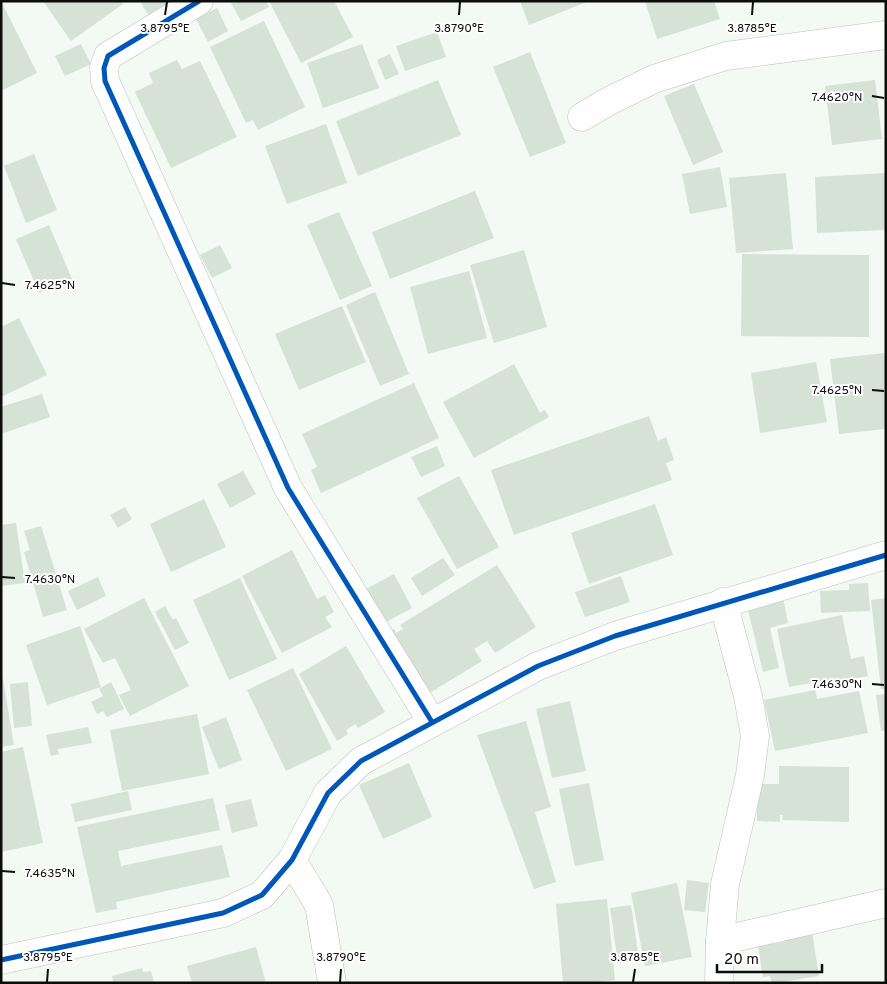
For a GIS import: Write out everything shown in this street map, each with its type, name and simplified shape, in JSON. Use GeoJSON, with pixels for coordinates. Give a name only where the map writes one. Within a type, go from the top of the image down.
{"type":"FeatureCollection","features":[{"type":"Feature","properties":{"kind":"street"},"geometry":{"type":"LineString","coordinates":[[199,1],[108,56],[104,68],[105,81],[288,488],[432,722]]}},
{"type":"Feature","properties":{"kind":"street"},"geometry":{"type":"LineString","coordinates":[[582,117],[609,101],[654,79],[726,56],[886,35]]}},
{"type":"Feature","properties":{"kind":"street"},"geometry":{"type":"LineString","coordinates":[[1,960],[223,913],[262,896],[292,860],[328,793],[360,761],[538,666],[615,636],[723,602],[886,555]]}},
{"type":"Feature","properties":{"kind":"street"},"geometry":{"type":"LineString","coordinates":[[719,983],[720,941],[725,884],[750,775],[755,736],[748,696],[723,602]]}},
{"type":"Feature","properties":{"kind":"street"},"geometry":{"type":"LineString","coordinates":[[292,860],[319,905],[332,983]]}},
{"type":"Feature","properties":{"kind":"street"},"geometry":{"type":"LineString","coordinates":[[720,941],[886,903]]}},
{"type":"Feature","properties":{"kind":"building"},"geometry":{"type":"Polygon","coordinates":[[[1,1],[37,73],[1,91],[1,1]]]}},
{"type":"Feature","properties":{"kind":"building"},"geometry":{"type":"Polygon","coordinates":[[[43,1],[121,1],[123,4],[71,41],[43,1]]]}},
{"type":"Feature","properties":{"kind":"building"},"geometry":{"type":"Polygon","coordinates":[[[144,1],[173,1],[149,16],[141,3],[144,1]]]}},
{"type":"Feature","properties":{"kind":"building"},"geometry":{"type":"Polygon","coordinates":[[[230,1],[266,1],[269,7],[241,21],[230,1]]]}},
{"type":"Feature","properties":{"kind":"building"},"geometry":{"type":"Polygon","coordinates":[[[269,1],[334,1],[353,37],[301,63],[269,1]]]}},
{"type":"Feature","properties":{"kind":"building"},"geometry":{"type":"Polygon","coordinates":[[[520,1],[589,1],[529,25],[520,1]]]}},
{"type":"Feature","properties":{"kind":"building"},"geometry":{"type":"Polygon","coordinates":[[[645,1],[714,1],[720,19],[657,39],[645,1]]]}},
{"type":"Feature","properties":{"kind":"building"},"geometry":{"type":"Polygon","coordinates":[[[217,8],[228,31],[208,42],[196,19],[217,8]]]}},
{"type":"Feature","properties":{"kind":"building"},"geometry":{"type":"Polygon","coordinates":[[[264,21],[305,107],[258,130],[253,120],[246,123],[210,47],[264,21]]]}},
{"type":"Feature","properties":{"kind":"building"},"geometry":{"type":"Polygon","coordinates":[[[437,32],[446,57],[405,71],[396,46],[437,32]]]}},
{"type":"Feature","properties":{"kind":"building"},"geometry":{"type":"Polygon","coordinates":[[[81,44],[91,64],[65,76],[55,56],[81,44]]]}},
{"type":"Feature","properties":{"kind":"building"},"geometry":{"type":"Polygon","coordinates":[[[362,44],[379,88],[323,108],[307,63],[362,44]]]}},
{"type":"Feature","properties":{"kind":"building"},"geometry":{"type":"Polygon","coordinates":[[[530,52],[566,143],[530,157],[493,67],[530,52]]]}},
{"type":"Feature","properties":{"kind":"building"},"geometry":{"type":"Polygon","coordinates":[[[390,54],[399,74],[385,80],[377,60],[390,54]]]}},
{"type":"Feature","properties":{"kind":"building"},"geometry":{"type":"Polygon","coordinates":[[[177,60],[182,69],[200,61],[237,137],[171,168],[135,92],[153,83],[149,73],[177,60]]]}},
{"type":"Feature","properties":{"kind":"building"},"geometry":{"type":"Polygon","coordinates":[[[438,80],[461,135],[358,176],[336,121],[438,80]]]}},
{"type":"Feature","properties":{"kind":"building"},"geometry":{"type":"Polygon","coordinates":[[[875,80],[882,139],[832,145],[825,86],[875,80]]]}},
{"type":"Feature","properties":{"kind":"building"},"geometry":{"type":"Polygon","coordinates":[[[694,84],[723,152],[693,165],[664,96],[694,84]]]}},
{"type":"Feature","properties":{"kind":"building"},"geometry":{"type":"Polygon","coordinates":[[[326,124],[347,183],[287,204],[265,146],[326,124]]]}},
{"type":"Feature","properties":{"kind":"building"},"geometry":{"type":"Polygon","coordinates":[[[34,154],[57,210],[26,223],[4,166],[34,154]]]}},
{"type":"Feature","properties":{"kind":"building"},"geometry":{"type":"Polygon","coordinates":[[[720,167],[727,207],[690,214],[682,174],[720,167]]]}},
{"type":"Feature","properties":{"kind":"building"},"geometry":{"type":"Polygon","coordinates":[[[786,173],[793,249],[736,253],[729,178],[786,173]]]}},
{"type":"Feature","properties":{"kind":"building"},"geometry":{"type":"Polygon","coordinates":[[[886,173],[886,230],[817,233],[815,177],[886,173]]]}},
{"type":"Feature","properties":{"kind":"building"},"geometry":{"type":"Polygon","coordinates":[[[475,191],[494,238],[390,279],[372,232],[475,191]]]}},
{"type":"Feature","properties":{"kind":"building"},"geometry":{"type":"Polygon","coordinates":[[[339,212],[372,286],[340,300],[307,225],[339,212]]]}},
{"type":"Feature","properties":{"kind":"building"},"geometry":{"type":"Polygon","coordinates":[[[49,225],[72,279],[39,293],[16,239],[49,225]]]}},
{"type":"Feature","properties":{"kind":"building"},"geometry":{"type":"Polygon","coordinates":[[[220,245],[232,268],[212,278],[200,255],[220,245]]]}},
{"type":"Feature","properties":{"kind":"building"},"geometry":{"type":"Polygon","coordinates":[[[524,250],[547,327],[494,343],[470,265],[524,250]]]}},
{"type":"Feature","properties":{"kind":"building"},"geometry":{"type":"Polygon","coordinates":[[[742,254],[869,255],[869,337],[741,336],[742,254]]]}},
{"type":"Feature","properties":{"kind":"building"},"geometry":{"type":"Polygon","coordinates":[[[469,271],[487,338],[428,354],[410,287],[469,271]]]}},
{"type":"Feature","properties":{"kind":"building"},"geometry":{"type":"Polygon","coordinates":[[[375,292],[409,374],[380,386],[346,305],[375,292]]]}},
{"type":"Feature","properties":{"kind":"building"},"geometry":{"type":"Polygon","coordinates":[[[342,306],[366,362],[299,390],[275,334],[342,306]]]}},
{"type":"Feature","properties":{"kind":"building"},"geometry":{"type":"Polygon","coordinates":[[[19,318],[47,375],[1,397],[1,327],[19,318]]]}},
{"type":"Feature","properties":{"kind":"building"},"geometry":{"type":"Polygon","coordinates":[[[884,353],[886,369],[886,429],[839,434],[830,359],[884,353]]]}},
{"type":"Feature","properties":{"kind":"building"},"geometry":{"type":"Polygon","coordinates":[[[816,362],[827,422],[760,433],[751,373],[816,362]]]}},
{"type":"Feature","properties":{"kind":"building"},"geometry":{"type":"Polygon","coordinates":[[[514,364],[540,413],[545,410],[549,417],[474,458],[443,402],[514,364]]]}},
{"type":"Feature","properties":{"kind":"building"},"geometry":{"type":"Polygon","coordinates":[[[414,383],[439,438],[321,493],[311,470],[317,467],[302,434],[414,383]]]}},
{"type":"Feature","properties":{"kind":"building"},"geometry":{"type":"Polygon","coordinates":[[[42,394],[50,417],[1,434],[1,407],[42,394]]]}},
{"type":"Feature","properties":{"kind":"building"},"geometry":{"type":"Polygon","coordinates":[[[649,416],[658,441],[666,437],[674,460],[666,463],[672,480],[514,535],[491,470],[649,416]]]}},
{"type":"Feature","properties":{"kind":"building"},"geometry":{"type":"Polygon","coordinates":[[[437,446],[445,466],[421,477],[411,457],[437,446]]]}},
{"type":"Feature","properties":{"kind":"building"},"geometry":{"type":"Polygon","coordinates":[[[243,471],[256,494],[230,508],[217,484],[243,471]]]}},
{"type":"Feature","properties":{"kind":"building"},"geometry":{"type":"Polygon","coordinates":[[[459,476],[499,547],[457,569],[417,498],[459,476]]]}},
{"type":"Feature","properties":{"kind":"building"},"geometry":{"type":"Polygon","coordinates":[[[204,499],[226,547],[171,572],[150,524],[204,499]]]}},
{"type":"Feature","properties":{"kind":"building"},"geometry":{"type":"Polygon","coordinates":[[[655,504],[673,555],[589,584],[571,533],[655,504]]]}},
{"type":"Feature","properties":{"kind":"building"},"geometry":{"type":"Polygon","coordinates":[[[125,507],[132,519],[118,528],[110,515],[125,507]]]}},
{"type":"Feature","properties":{"kind":"building"},"geometry":{"type":"Polygon","coordinates":[[[16,523],[25,583],[1,586],[1,525],[16,523]]]}},
{"type":"Feature","properties":{"kind":"building"},"geometry":{"type":"Polygon","coordinates":[[[41,526],[67,610],[43,617],[24,552],[30,550],[24,531],[41,526]]]}},
{"type":"Feature","properties":{"kind":"building"},"geometry":{"type":"Polygon","coordinates":[[[292,550],[317,599],[325,595],[334,612],[325,617],[332,627],[282,653],[242,576],[292,550]]]}},
{"type":"Feature","properties":{"kind":"building"},"geometry":{"type":"Polygon","coordinates":[[[443,558],[455,575],[422,596],[411,578],[443,558]]]}},
{"type":"Feature","properties":{"kind":"building"},"geometry":{"type":"Polygon","coordinates":[[[497,565],[536,627],[495,653],[487,641],[474,649],[482,661],[428,694],[389,631],[394,629],[396,633],[403,629],[400,625],[497,565]]]}},
{"type":"Feature","properties":{"kind":"building"},"geometry":{"type":"Polygon","coordinates":[[[394,574],[412,608],[384,623],[366,589],[394,574]]]}},
{"type":"Feature","properties":{"kind":"building"},"geometry":{"type":"Polygon","coordinates":[[[621,576],[630,602],[585,617],[575,592],[621,576]]]}},
{"type":"Feature","properties":{"kind":"building"},"geometry":{"type":"Polygon","coordinates":[[[98,577],[106,596],[77,610],[68,591],[98,577]]]}},
{"type":"Feature","properties":{"kind":"building"},"geometry":{"type":"Polygon","coordinates":[[[240,578],[277,659],[229,680],[193,600],[240,578]]]}},
{"type":"Feature","properties":{"kind":"building"},"geometry":{"type":"Polygon","coordinates":[[[868,583],[870,611],[821,613],[820,591],[849,590],[849,584],[868,583]]]}},
{"type":"Feature","properties":{"kind":"building"},"geometry":{"type":"Polygon","coordinates":[[[144,598],[189,686],[130,716],[119,695],[131,690],[115,658],[103,663],[84,629],[144,598]]]}},
{"type":"Feature","properties":{"kind":"building"},"geometry":{"type":"Polygon","coordinates":[[[783,598],[788,623],[770,628],[779,668],[763,672],[747,606],[783,598]]]}},
{"type":"Feature","properties":{"kind":"building"},"geometry":{"type":"Polygon","coordinates":[[[886,598],[886,689],[881,689],[871,600],[886,598]]]}},
{"type":"Feature","properties":{"kind":"building"},"geometry":{"type":"Polygon","coordinates":[[[165,606],[173,620],[176,618],[189,643],[175,650],[155,612],[165,606]]]}},
{"type":"Feature","properties":{"kind":"building"},"geometry":{"type":"Polygon","coordinates":[[[842,615],[851,659],[864,656],[868,676],[822,686],[821,681],[789,687],[777,629],[842,615]]]}},
{"type":"Feature","properties":{"kind":"building"},"geometry":{"type":"Polygon","coordinates":[[[80,626],[101,687],[47,705],[26,645],[80,626]]]}},
{"type":"Feature","properties":{"kind":"building"},"geometry":{"type":"Polygon","coordinates":[[[346,646],[385,712],[358,728],[355,724],[346,730],[348,734],[337,741],[299,674],[346,646]]]}},
{"type":"Feature","properties":{"kind":"building"},"geometry":{"type":"Polygon","coordinates":[[[293,668],[332,749],[286,771],[247,690],[293,668]]]}},
{"type":"Feature","properties":{"kind":"building"},"geometry":{"type":"Polygon","coordinates":[[[1,679],[3,679],[14,745],[1,747],[1,679]]]}},
{"type":"Feature","properties":{"kind":"building"},"geometry":{"type":"Polygon","coordinates":[[[28,682],[32,726],[14,728],[10,684],[28,682]]]}},
{"type":"Feature","properties":{"kind":"building"},"geometry":{"type":"Polygon","coordinates":[[[111,682],[124,709],[107,717],[103,711],[97,714],[91,702],[103,696],[99,689],[111,682]]]}},
{"type":"Feature","properties":{"kind":"building"},"geometry":{"type":"Polygon","coordinates":[[[815,690],[817,699],[859,691],[868,733],[775,751],[764,700],[815,690]]]}},
{"type":"Feature","properties":{"kind":"building"},"geometry":{"type":"Polygon","coordinates":[[[886,694],[886,730],[881,731],[876,695],[886,694]]]}},
{"type":"Feature","properties":{"kind":"building"},"geometry":{"type":"Polygon","coordinates":[[[570,701],[586,771],[552,778],[536,709],[570,701]]]}},
{"type":"Feature","properties":{"kind":"building"},"geometry":{"type":"Polygon","coordinates":[[[197,714],[209,774],[122,791],[110,730],[197,714]]]}},
{"type":"Feature","properties":{"kind":"building"},"geometry":{"type":"Polygon","coordinates":[[[226,717],[242,760],[219,769],[202,727],[226,717]]]}},
{"type":"Feature","properties":{"kind":"building"},"geometry":{"type":"Polygon","coordinates":[[[526,721],[551,807],[535,812],[556,882],[534,889],[477,735],[526,721]]]}},
{"type":"Feature","properties":{"kind":"building"},"geometry":{"type":"Polygon","coordinates":[[[88,727],[92,743],[58,749],[59,754],[51,756],[46,735],[88,727]]]}},
{"type":"Feature","properties":{"kind":"building"},"geometry":{"type":"Polygon","coordinates":[[[23,747],[43,843],[1,852],[1,752],[23,747]]]}},
{"type":"Feature","properties":{"kind":"building"},"geometry":{"type":"Polygon","coordinates":[[[409,763],[432,817],[383,839],[359,785],[409,763]]]}},
{"type":"Feature","properties":{"kind":"building"},"geometry":{"type":"Polygon","coordinates":[[[779,766],[849,767],[849,822],[782,820],[783,815],[780,815],[780,822],[757,821],[757,784],[779,784],[779,766]]]}},
{"type":"Feature","properties":{"kind":"building"},"geometry":{"type":"Polygon","coordinates":[[[589,783],[604,860],[575,866],[559,789],[589,783]]]}},
{"type":"Feature","properties":{"kind":"building"},"geometry":{"type":"Polygon","coordinates":[[[128,791],[132,810],[75,822],[71,804],[128,791]]]}},
{"type":"Feature","properties":{"kind":"building"},"geometry":{"type":"Polygon","coordinates":[[[213,798],[220,830],[118,851],[121,866],[222,845],[230,877],[116,902],[117,909],[96,913],[77,827],[213,798]]]}},
{"type":"Feature","properties":{"kind":"building"},"geometry":{"type":"Polygon","coordinates":[[[251,799],[258,826],[232,833],[225,805],[251,799]]]}},
{"type":"Feature","properties":{"kind":"building"},"geometry":{"type":"Polygon","coordinates":[[[687,880],[709,883],[705,912],[684,910],[687,880]]]}},
{"type":"Feature","properties":{"kind":"building"},"geometry":{"type":"Polygon","coordinates":[[[677,883],[692,957],[645,966],[631,893],[677,883]]]}},
{"type":"Feature","properties":{"kind":"building"},"geometry":{"type":"Polygon","coordinates":[[[607,899],[615,980],[563,983],[556,904],[607,899]]]}},
{"type":"Feature","properties":{"kind":"building"},"geometry":{"type":"Polygon","coordinates":[[[631,905],[639,959],[618,963],[610,908],[631,905]]]}},
{"type":"Feature","properties":{"kind":"building"},"geometry":{"type":"Polygon","coordinates":[[[812,932],[819,976],[775,983],[772,983],[770,976],[763,977],[758,946],[785,942],[784,937],[812,932]]]}},
{"type":"Feature","properties":{"kind":"building"},"geometry":{"type":"Polygon","coordinates":[[[256,947],[266,983],[192,983],[187,966],[256,947]]]}},
{"type":"Feature","properties":{"kind":"building"},"geometry":{"type":"Polygon","coordinates":[[[142,968],[143,972],[151,971],[154,983],[109,983],[113,981],[112,976],[142,968]]]}},
{"type":"Feature","properties":{"kind":"cycle path"},"geometry":{"type":"LineString","coordinates":[[199,1],[108,56],[104,68],[105,81],[288,488],[432,722]]}},
{"type":"Feature","properties":{"kind":"cycle path"},"geometry":{"type":"LineString","coordinates":[[1,960],[223,913],[262,895],[292,860],[328,793],[361,761],[538,666],[615,636],[886,555]]}}]}
